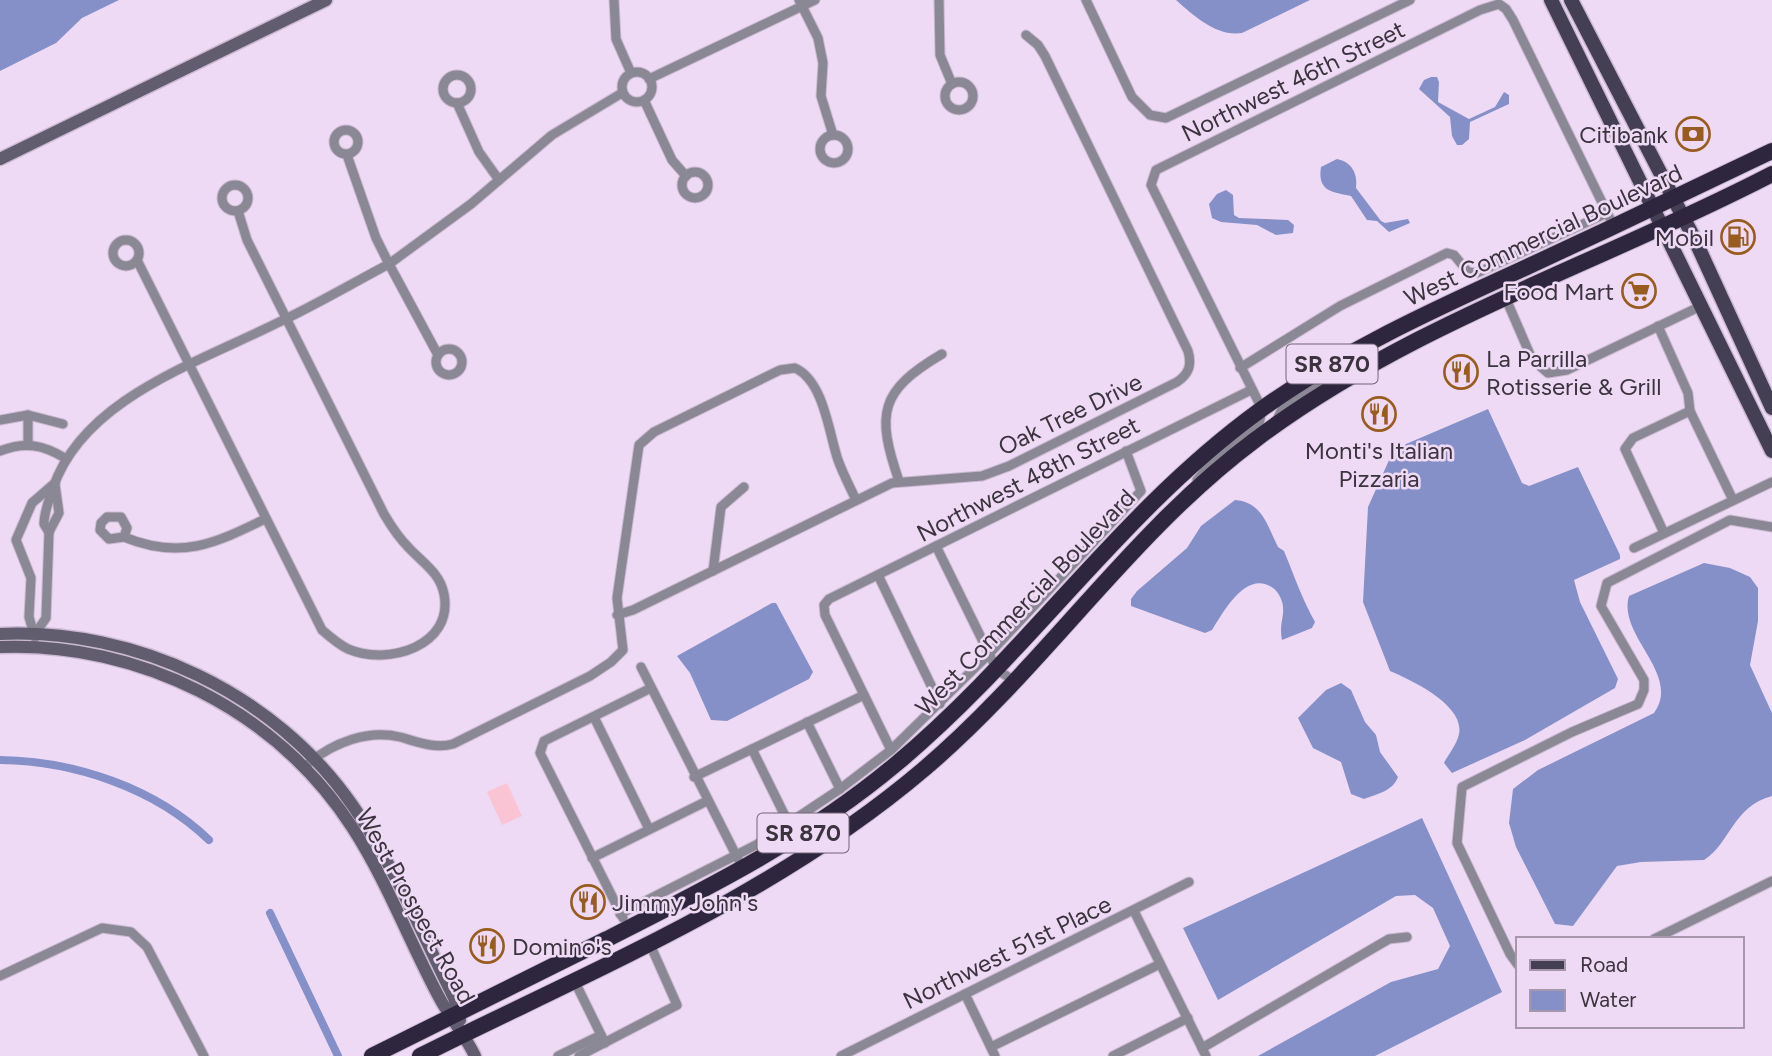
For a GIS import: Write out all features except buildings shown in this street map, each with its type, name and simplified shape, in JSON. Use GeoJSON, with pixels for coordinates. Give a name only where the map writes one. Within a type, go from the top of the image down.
{"type":"FeatureCollection","features":[{"type":"Feature","properties":{"kind":"highway","name":"West Commercial Boulevard"},"geometry":{"type":"LineString","coordinates":[[372,1056],[633,926],[741,862],[794,839],[878,779],[997,670],[1119,533],[1186,470],[1262,409],[1371,341],[1611,220],[1653,208],[1772,150]]}},
{"type":"Feature","properties":{"kind":"highway","name":"West Commercial Boulevard"},"geometry":{"type":"LineString","coordinates":[[420,1056],[757,886],[852,825],[927,766],[1015,681],[1136,546],[1179,505],[1274,427],[1381,360],[1772,174]]}},
{"type":"Feature","properties":{"kind":"highway"},"geometry":{"type":"LineString","coordinates":[[648,942],[658,925],[717,894],[741,862]]}},
{"type":"Feature","properties":{"kind":"main road"},"geometry":{"type":"LineString","coordinates":[[0,159],[326,0]]}},
{"type":"Feature","properties":{"kind":"main road"},"geometry":{"type":"LineString","coordinates":[[1550,0],[1772,451]]}},
{"type":"Feature","properties":{"kind":"main road"},"geometry":{"type":"LineString","coordinates":[[1571,0],[1684,218],[1772,408]]}},
{"type":"Feature","properties":{"kind":"main road","name":"West Prospect Road"},"geometry":{"type":"LineString","coordinates":[[0,634],[35,640],[109,644],[186,670],[259,711],[309,763],[345,795],[382,853],[475,1056]]}},
{"type":"Feature","properties":{"kind":"main road","name":"West Prospect Road"},"geometry":{"type":"LineString","coordinates":[[0,647],[35,640]]}},
{"type":"Feature","properties":{"kind":"street"},"geometry":{"type":"LineString","coordinates":[[614,0],[616,38],[631,73]]}},
{"type":"Feature","properties":{"kind":"street"},"geometry":{"type":"LineString","coordinates":[[649,79],[800,3],[815,0]]}},
{"type":"Feature","properties":{"kind":"street"},"geometry":{"type":"LineString","coordinates":[[939,0],[940,55],[952,84]]}},
{"type":"Feature","properties":{"kind":"street"},"geometry":{"type":"LineString","coordinates":[[1086,0],[1132,97],[1150,115],[1166,118],[1410,0]]}},
{"type":"Feature","properties":{"kind":"street"},"geometry":{"type":"LineString","coordinates":[[800,3],[818,38],[823,63],[821,96],[833,135]]}},
{"type":"Feature","properties":{"kind":"street","name":"Northwest 46th Street"},"geometry":{"type":"LineString","coordinates":[[1240,368],[1151,185],[1151,177],[1157,170],[1492,5],[1502,5],[1513,20],[1611,220]]}},
{"type":"Feature","properties":{"kind":"street","name":"Oak Tree Drive"},"geometry":{"type":"LineString","coordinates":[[617,615],[634,610],[899,481],[958,480],[1000,470],[1177,382],[1189,370],[1188,351],[1045,56],[1038,45],[1026,35]]}},
{"type":"Feature","properties":{"kind":"street"},"geometry":{"type":"LineString","coordinates":[[631,73],[642,73],[649,79],[650,93],[644,100],[629,100],[622,93],[622,82],[631,73]]}},
{"type":"Feature","properties":{"kind":"street"},"geometry":{"type":"LineString","coordinates":[[35,640],[46,618],[49,532],[44,519],[65,458],[97,421],[123,401],[389,264],[420,243],[552,135],[622,93]]}},
{"type":"Feature","properties":{"kind":"street"},"geometry":{"type":"LineString","coordinates":[[644,100],[672,160],[686,176]]}},
{"type":"Feature","properties":{"kind":"street"},"geometry":{"type":"LineString","coordinates":[[457,103],[479,152],[499,180]]}},
{"type":"Feature","properties":{"kind":"street"},"geometry":{"type":"LineString","coordinates":[[347,155],[376,238],[438,355]]}},
{"type":"Feature","properties":{"kind":"street"},"geometry":{"type":"LineString","coordinates":[[137,260],[322,630],[351,650],[386,654],[412,650],[428,641],[440,626],[445,608],[441,581],[410,550],[384,514],[239,222],[238,211]]}},
{"type":"Feature","properties":{"kind":"street"},"geometry":{"type":"LineString","coordinates":[[1262,409],[1240,368],[1340,306],[1447,253],[1454,255],[1468,272],[1477,273],[1611,220]]}},
{"type":"Feature","properties":{"kind":"street","name":"West Commercial Boulevard"},"geometry":{"type":"LineString","coordinates":[[1506,299],[1532,359],[1548,373],[1567,370],[1701,306]]}},
{"type":"Feature","properties":{"kind":"street"},"geometry":{"type":"LineString","coordinates":[[1658,326],[1688,393],[1690,411],[1733,500]]}},
{"type":"Feature","properties":{"kind":"street","name":"West Commercial Boulevard"},"geometry":{"type":"LineString","coordinates":[[1274,427],[1282,409],[1351,361],[1371,341]]}},
{"type":"Feature","properties":{"kind":"street"},"geometry":{"type":"LineString","coordinates":[[899,481],[887,440],[886,410],[904,382],[942,354]]}},
{"type":"Feature","properties":{"kind":"street"},"geometry":{"type":"LineString","coordinates":[[309,763],[339,743],[360,738],[395,736],[435,746],[453,744],[590,676],[611,662],[622,650],[617,615],[639,445],[654,432],[780,370],[795,368],[807,378],[827,414],[837,457],[856,500]]}},
{"type":"Feature","properties":{"kind":"street","name":"Northwest 48th Street"},"geometry":{"type":"LineString","coordinates":[[864,695],[825,615],[824,605],[829,599],[1251,390]]}},
{"type":"Feature","properties":{"kind":"street","name":"West Commercial Boulevard"},"geometry":{"type":"LineString","coordinates":[[1179,505],[1210,464],[1259,425],[1262,409]]}},
{"type":"Feature","properties":{"kind":"street"},"geometry":{"type":"LineString","coordinates":[[1664,533],[1625,449],[1633,438],[1690,411]]}},
{"type":"Feature","properties":{"kind":"street"},"geometry":{"type":"LineString","coordinates":[[28,415],[28,445]]}},
{"type":"Feature","properties":{"kind":"street"},"geometry":{"type":"LineString","coordinates":[[0,420],[28,415],[63,424]]}},
{"type":"Feature","properties":{"kind":"street"},"geometry":{"type":"LineString","coordinates":[[0,451],[28,445],[40,446],[65,458]]}},
{"type":"Feature","properties":{"kind":"street"},"geometry":{"type":"LineString","coordinates":[[620,914],[741,862],[891,750],[989,654],[1141,491],[1126,451]]}},
{"type":"Feature","properties":{"kind":"street"},"geometry":{"type":"LineString","coordinates":[[1634,548],[1772,482]]}},
{"type":"Feature","properties":{"kind":"street"},"geometry":{"type":"LineString","coordinates":[[35,640],[29,617],[31,578],[16,540],[37,496],[55,483]]}},
{"type":"Feature","properties":{"kind":"street"},"geometry":{"type":"LineString","coordinates":[[713,571],[721,507],[744,487]]}},
{"type":"Feature","properties":{"kind":"street"},"geometry":{"type":"LineString","coordinates":[[124,537],[161,549],[186,549],[217,542],[265,519]]}},
{"type":"Feature","properties":{"kind":"street"},"geometry":{"type":"LineString","coordinates":[[1516,962],[1457,843],[1462,787],[1572,732],[1638,704],[1644,690],[1644,680],[1601,606],[1607,583],[1730,520],[1772,527]]}},
{"type":"Feature","properties":{"kind":"street"},"geometry":{"type":"LineString","coordinates":[[22,527],[39,527],[49,532]]}},
{"type":"Feature","properties":{"kind":"street"},"geometry":{"type":"LineString","coordinates":[[936,547],[997,670],[1015,681]]}},
{"type":"Feature","properties":{"kind":"street"},"geometry":{"type":"LineString","coordinates":[[878,575],[940,704]]}},
{"type":"Feature","properties":{"kind":"street"},"geometry":{"type":"LineString","coordinates":[[641,667],[694,777],[741,862]]}},
{"type":"Feature","properties":{"kind":"street"},"geometry":{"type":"LineString","coordinates":[[633,926],[620,914],[540,753],[540,747],[544,741],[651,688]]}},
{"type":"Feature","properties":{"kind":"street"},"geometry":{"type":"LineString","coordinates":[[694,777],[864,695],[891,750]]}},
{"type":"Feature","properties":{"kind":"street"},"geometry":{"type":"LineString","coordinates":[[594,717],[649,829]]}},
{"type":"Feature","properties":{"kind":"street"},"geometry":{"type":"LineString","coordinates":[[807,722],[840,789]]}},
{"type":"Feature","properties":{"kind":"street"},"geometry":{"type":"LineString","coordinates":[[752,749],[789,824]]}},
{"type":"Feature","properties":{"kind":"street"},"geometry":{"type":"LineString","coordinates":[[592,858],[707,801]]}},
{"type":"Feature","properties":{"kind":"street"},"geometry":{"type":"LineString","coordinates":[[1658,937],[1772,881]]}},
{"type":"Feature","properties":{"kind":"street","name":"Northwest 51st Place"},"geometry":{"type":"LineString","coordinates":[[842,1056],[1189,882]]}},
{"type":"Feature","properties":{"kind":"street"},"geometry":{"type":"LineString","coordinates":[[1134,911],[1204,1052],[1389,939],[1407,937]]}},
{"type":"Feature","properties":{"kind":"street"},"geometry":{"type":"LineString","coordinates":[[0,976],[102,928],[131,932],[147,947],[204,1056]]}},
{"type":"Feature","properties":{"kind":"street"},"geometry":{"type":"LineString","coordinates":[[558,1056],[603,1039],[677,1005],[648,942]]}},
{"type":"Feature","properties":{"kind":"street"},"geometry":{"type":"LineString","coordinates":[[965,995],[993,1051],[1160,964]]}},
{"type":"Feature","properties":{"kind":"street"},"geometry":{"type":"LineString","coordinates":[[573,979],[603,1039]]}},
{"type":"Feature","properties":{"kind":"street"},"geometry":{"type":"LineString","coordinates":[[1113,1056],[1188,1018]]}},
{"type":"Feature","properties":{"kind":"street"},"geometry":{"type":"LineString","coordinates":[[579,1056],[603,1039]]}},
{"type":"Feature","properties":{"kind":"shaded area"},"geometry":{"type":"Polygon","coordinates":[[[507,783],[522,816],[502,825],[487,792],[507,783]]]}},
{"type":"Feature","properties":{"kind":"water"},"geometry":{"type":"Polygon","coordinates":[[[0,0],[119,0],[82,18],[56,43],[0,71],[0,0]]]}},
{"type":"Feature","properties":{"kind":"water"},"geometry":{"type":"Polygon","coordinates":[[[1176,0],[1310,0],[1242,33],[1233,33],[1206,24],[1176,0]]]}},
{"type":"Feature","properties":{"kind":"water"},"geometry":{"type":"Polygon","coordinates":[[[1437,77],[1439,82],[1438,102],[1469,119],[1495,107],[1504,92],[1509,95],[1509,104],[1470,122],[1469,139],[1462,145],[1457,145],[1452,136],[1450,117],[1419,89],[1424,80],[1437,77]]]}},
{"type":"Feature","properties":{"kind":"water"},"geometry":{"type":"Polygon","coordinates":[[[1337,159],[1353,169],[1356,188],[1381,221],[1385,223],[1408,219],[1410,223],[1389,232],[1377,221],[1367,220],[1351,196],[1333,192],[1324,186],[1321,182],[1321,167],[1337,159]]]}},
{"type":"Feature","properties":{"kind":"water"},"geometry":{"type":"Polygon","coordinates":[[[1226,190],[1233,195],[1234,215],[1239,218],[1288,220],[1294,225],[1293,233],[1276,235],[1257,225],[1221,222],[1212,218],[1209,204],[1217,194],[1226,190]]]}},
{"type":"Feature","properties":{"kind":"water"},"geometry":{"type":"Polygon","coordinates":[[[1488,409],[1522,483],[1529,486],[1578,467],[1620,555],[1620,559],[1574,580],[1580,602],[1618,679],[1615,688],[1525,740],[1452,773],[1444,763],[1459,734],[1459,723],[1454,713],[1435,695],[1390,671],[1363,602],[1368,507],[1390,458],[1406,444],[1488,409]]]}},
{"type":"Feature","properties":{"kind":"water"},"geometry":{"type":"Polygon","coordinates":[[[1235,500],[1252,505],[1258,510],[1278,547],[1284,551],[1315,622],[1312,628],[1282,640],[1282,602],[1275,589],[1263,584],[1245,588],[1229,604],[1212,630],[1205,633],[1131,606],[1131,599],[1137,591],[1187,548],[1201,526],[1235,500]]]}},
{"type":"Feature","properties":{"kind":"water"},"geometry":{"type":"Polygon","coordinates":[[[1704,563],[1730,568],[1750,577],[1758,588],[1758,621],[1750,665],[1772,713],[1772,796],[1759,801],[1740,816],[1720,845],[1704,860],[1641,862],[1617,866],[1573,926],[1555,924],[1516,847],[1509,823],[1513,789],[1538,770],[1654,713],[1660,698],[1660,684],[1632,626],[1628,611],[1629,596],[1704,563]]]}},
{"type":"Feature","properties":{"kind":"water"},"geometry":{"type":"Polygon","coordinates":[[[776,603],[813,672],[809,679],[727,721],[711,720],[690,673],[677,656],[776,603]]]}},
{"type":"Feature","properties":{"kind":"water"},"geometry":{"type":"Polygon","coordinates":[[[1341,683],[1351,690],[1365,722],[1376,735],[1380,752],[1398,777],[1388,789],[1364,799],[1351,794],[1341,762],[1313,748],[1298,718],[1326,690],[1341,683]]]}},
{"type":"Feature","properties":{"kind":"water"},"geometry":{"type":"Polygon","coordinates":[[[1422,818],[1502,992],[1375,1056],[1258,1056],[1391,982],[1438,969],[1450,946],[1433,908],[1415,895],[1396,896],[1218,1000],[1183,928],[1422,818]]]}},
{"type":"Feature","properties":{"kind":"waterway"},"geometry":{"type":"LineString","coordinates":[[0,760],[57,766],[112,781],[164,806],[209,840]]}},
{"type":"Feature","properties":{"kind":"waterway"},"geometry":{"type":"LineString","coordinates":[[270,913],[338,1056]]}},
{"type":"Feature","properties":{"kind":"place","name":"Citibank"},"geometry":{"type":"Point","coordinates":[1693,134]}},
{"type":"Feature","properties":{"kind":"place","name":"Mobil"},"geometry":{"type":"Point","coordinates":[1738,237]}},
{"type":"Feature","properties":{"kind":"place","name":"Food Mart"},"geometry":{"type":"Point","coordinates":[1639,291]}},
{"type":"Feature","properties":{"kind":"place","name":"La Parrilla Rotisserie & Grill"},"geometry":{"type":"Point","coordinates":[1461,372]}},
{"type":"Feature","properties":{"kind":"place","name":"Monti's Italian Pizzaria"},"geometry":{"type":"Point","coordinates":[1379,414]}},
{"type":"Feature","properties":{"kind":"place","name":"Jimmy John's"},"geometry":{"type":"Point","coordinates":[588,902]}},
{"type":"Feature","properties":{"kind":"place","name":"Domino's"},"geometry":{"type":"Point","coordinates":[487,946]}}]}
